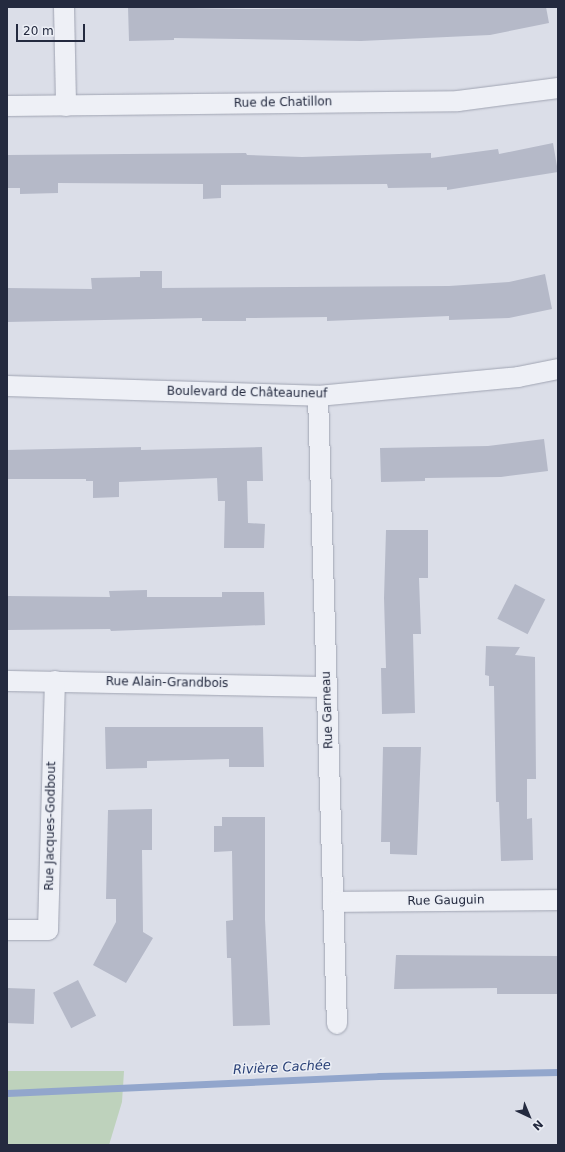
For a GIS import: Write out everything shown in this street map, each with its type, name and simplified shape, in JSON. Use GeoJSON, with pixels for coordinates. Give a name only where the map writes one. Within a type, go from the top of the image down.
{"type":"FeatureCollection","features":[{"type":"Feature","properties":{"kind":"street"},"geometry":{"type":"LineString","coordinates":[[64,7],[66,106]]}},
{"type":"Feature","properties":{"kind":"street","name":"Rue de Chatillon"},"geometry":{"type":"LineString","coordinates":[[7,106],[458,101],[558,88]]}},
{"type":"Feature","properties":{"kind":"street","name":"Boulevard de Châteauneuf"},"geometry":{"type":"LineString","coordinates":[[7,386],[318,396],[518,377],[558,369]]}},
{"type":"Feature","properties":{"kind":"street","name":"Rue Garneau"},"geometry":{"type":"LineString","coordinates":[[318,396],[338,1024]]}},
{"type":"Feature","properties":{"kind":"street","name":"Rue Alain-Grandbois"},"geometry":{"type":"LineString","coordinates":[[7,681],[327,687]]}},
{"type":"Feature","properties":{"kind":"street","name":"Rue Jacques-Godbout"},"geometry":{"type":"LineString","coordinates":[[7,930],[48,930],[54,681]]}},
{"type":"Feature","properties":{"kind":"street","name":"Rue Gauguin"},"geometry":{"type":"LineString","coordinates":[[334,902],[558,900]]}},
{"type":"Feature","properties":{"kind":"green space"},"geometry":{"type":"Polygon","coordinates":[[[7,1071],[124,1071],[122,1102],[109,1145],[7,1145],[7,1071]]]}},
{"type":"Feature","properties":{"kind":"building"},"geometry":{"type":"Polygon","coordinates":[[[128,7],[247,9],[546,7],[549,23],[490,35],[361,41],[174,38],[174,40],[129,41],[128,7]]]}},
{"type":"Feature","properties":{"kind":"building"},"geometry":{"type":"Polygon","coordinates":[[[553,143],[558,172],[447,190],[447,187],[388,188],[387,184],[221,185],[221,198],[203,199],[203,184],[58,183],[58,193],[20,194],[20,188],[7,188],[7,155],[246,153],[247,155],[302,157],[431,153],[431,158],[498,149],[499,154],[553,143]]]}},
{"type":"Feature","properties":{"kind":"building"},"geometry":{"type":"Polygon","coordinates":[[[140,271],[162,271],[162,288],[449,286],[509,282],[545,274],[552,309],[509,318],[449,320],[449,316],[327,321],[327,317],[246,318],[246,321],[202,321],[202,318],[7,322],[7,288],[92,289],[91,278],[140,277],[140,271]]]}},
{"type":"Feature","properties":{"kind":"building"},"geometry":{"type":"Polygon","coordinates":[[[544,439],[548,471],[501,477],[425,478],[425,481],[381,482],[380,448],[488,446],[544,439]]]}},
{"type":"Feature","properties":{"kind":"building"},"geometry":{"type":"Polygon","coordinates":[[[141,447],[141,450],[262,447],[263,481],[247,481],[248,523],[265,524],[264,548],[224,548],[225,501],[218,501],[217,478],[119,482],[119,497],[93,498],[93,481],[86,481],[86,479],[7,479],[7,450],[141,447]]]}},
{"type":"Feature","properties":{"kind":"building"},"geometry":{"type":"Polygon","coordinates":[[[386,530],[428,530],[428,578],[419,578],[421,634],[413,634],[415,713],[382,714],[381,668],[386,668],[384,598],[386,530]]]}},
{"type":"Feature","properties":{"kind":"building"},"geometry":{"type":"Polygon","coordinates":[[[515,584],[545,599],[528,634],[497,619],[515,584]]]}},
{"type":"Feature","properties":{"kind":"building"},"geometry":{"type":"Polygon","coordinates":[[[147,590],[147,597],[222,597],[222,592],[264,592],[265,625],[111,631],[110,629],[7,630],[7,596],[110,597],[109,591],[147,590]]]}},
{"type":"Feature","properties":{"kind":"building"},"geometry":{"type":"Polygon","coordinates":[[[486,646],[520,647],[515,655],[535,657],[536,779],[527,779],[527,819],[532,818],[533,860],[501,861],[499,802],[496,802],[494,686],[489,686],[489,676],[485,675],[486,646]]]}},
{"type":"Feature","properties":{"kind":"building"},"geometry":{"type":"Polygon","coordinates":[[[105,727],[263,727],[264,767],[229,767],[229,759],[147,761],[147,768],[106,769],[105,727]]]}},
{"type":"Feature","properties":{"kind":"building"},"geometry":{"type":"Polygon","coordinates":[[[383,747],[421,747],[417,855],[390,854],[390,842],[381,842],[383,747]]]}},
{"type":"Feature","properties":{"kind":"building"},"geometry":{"type":"Polygon","coordinates":[[[152,809],[152,850],[142,850],[143,932],[153,938],[126,983],[93,965],[116,922],[116,899],[106,899],[108,810],[152,809]]]}},
{"type":"Feature","properties":{"kind":"building"},"geometry":{"type":"Polygon","coordinates":[[[222,817],[265,817],[265,919],[270,1025],[233,1026],[231,958],[227,958],[226,921],[233,920],[232,851],[214,852],[214,826],[222,826],[222,817]]]}},
{"type":"Feature","properties":{"kind":"building"},"geometry":{"type":"Polygon","coordinates":[[[396,955],[558,956],[558,994],[497,994],[497,988],[394,989],[396,955]]]}},
{"type":"Feature","properties":{"kind":"building"},"geometry":{"type":"Polygon","coordinates":[[[78,980],[96,1016],[71,1028],[53,993],[78,980]]]}},
{"type":"Feature","properties":{"kind":"building"},"geometry":{"type":"Polygon","coordinates":[[[7,988],[35,989],[34,1024],[7,1023],[7,988]]]}},
{"type":"Feature","properties":{"kind":"waterway","name":"Rivière Cachée"},"geometry":{"type":"LineString","coordinates":[[7,1093],[379,1076],[558,1072]]}}]}
